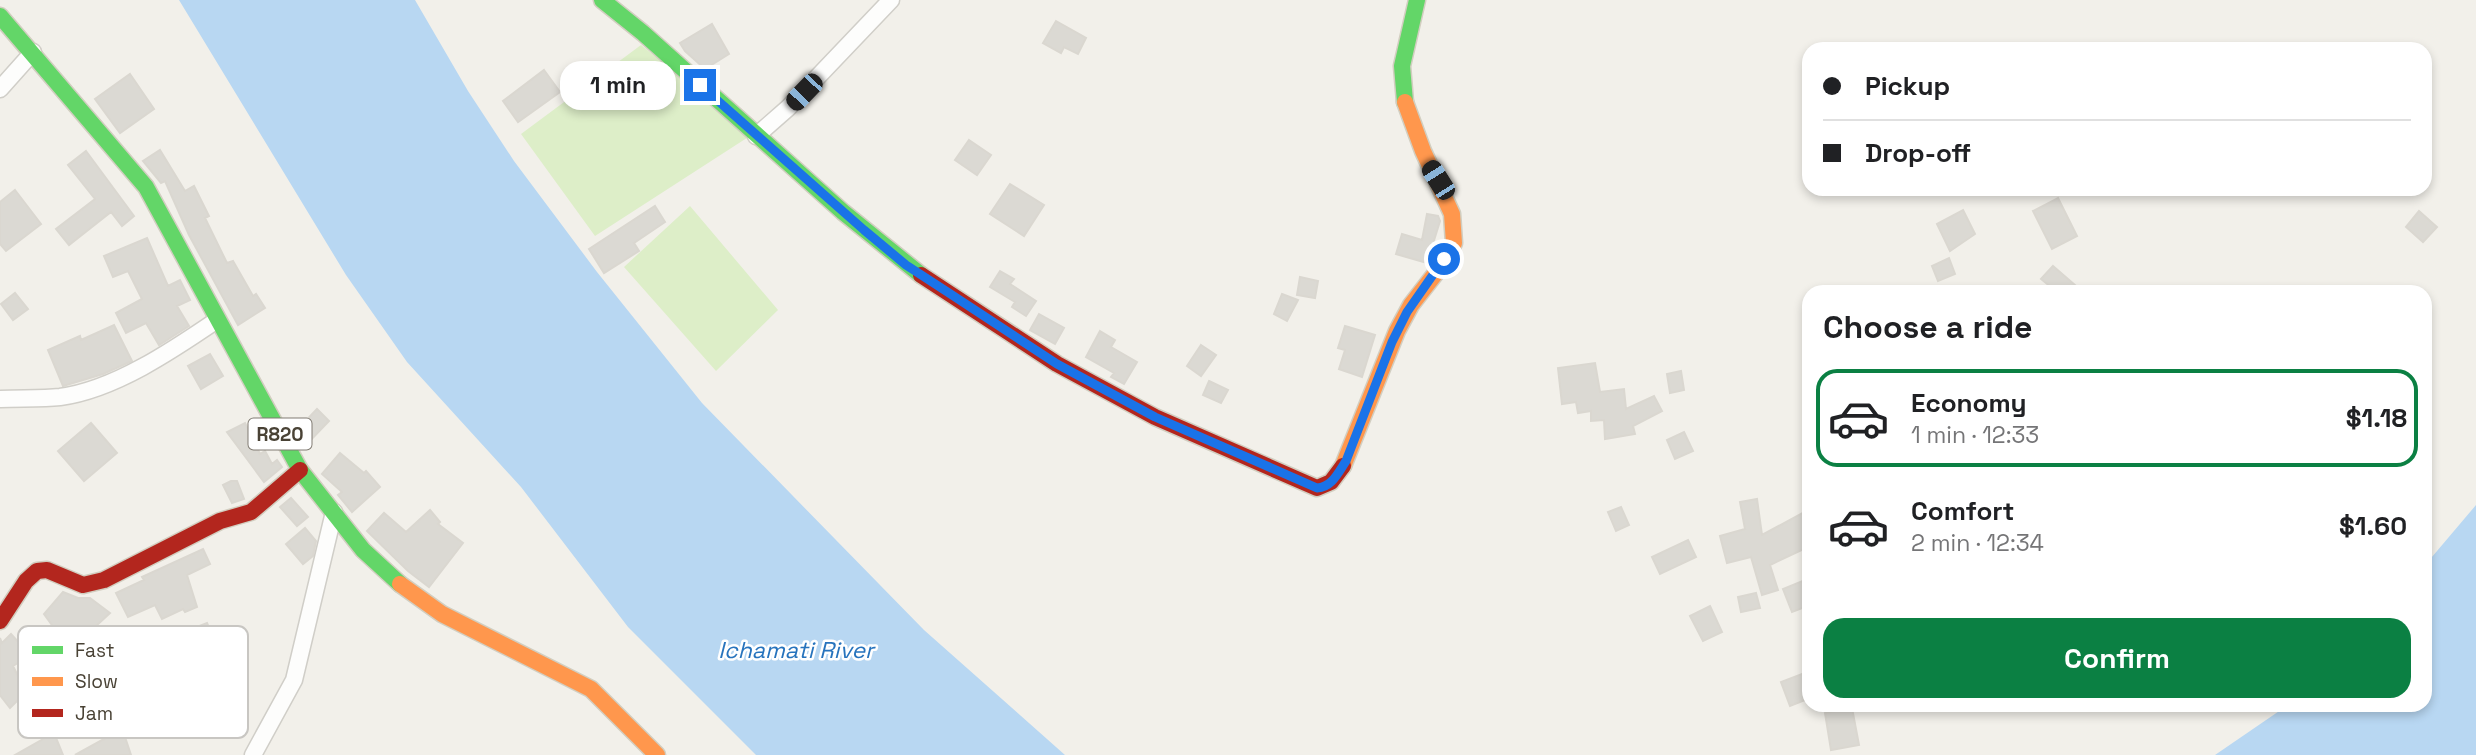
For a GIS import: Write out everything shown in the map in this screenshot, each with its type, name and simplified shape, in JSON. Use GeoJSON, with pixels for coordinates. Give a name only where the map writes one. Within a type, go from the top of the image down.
{"type":"FeatureCollection","features":[{"type":"Feature","properties":{"kind":"street"},"geometry":{"type":"LineString","coordinates":[[601,0],[643,33],[756,136],[906,265],[1057,364],[1155,417],[1317,488],[1325,488],[1335,479],[1346,461],[1392,342],[1407,312],[1435,275],[1454,243],[1454,225],[1445,192],[1430,168],[1402,91],[1402,55],[1417,0]]}},
{"type":"Feature","properties":{"kind":"street"},"geometry":{"type":"LineString","coordinates":[[756,136],[788,108],[891,0]]}},
{"type":"Feature","properties":{"kind":"street","name":"R820"},"geometry":{"type":"LineString","coordinates":[[0,16],[146,187],[300,470],[363,550],[399,583],[442,614],[591,689],[657,755]]}},
{"type":"Feature","properties":{"kind":"street"},"geometry":{"type":"LineString","coordinates":[[0,89],[33,52]]}},
{"type":"Feature","properties":{"kind":"street"},"geometry":{"type":"LineString","coordinates":[[0,399],[61,397],[87,390],[126,374],[185,342],[217,320]]}},
{"type":"Feature","properties":{"kind":"street"},"geometry":{"type":"LineString","coordinates":[[0,621],[26,581],[37,571],[47,570],[83,585],[104,580],[220,521],[251,512],[300,470]]}},
{"type":"Feature","properties":{"kind":"street"},"geometry":{"type":"LineString","coordinates":[[253,755],[294,680],[334,512]]}},
{"type":"Feature","properties":{"kind":"green space"},"geometry":{"type":"Polygon","coordinates":[[[641,45],[753,134],[595,236],[521,134],[641,45]]]}},
{"type":"Feature","properties":{"kind":"green space"},"geometry":{"type":"Polygon","coordinates":[[[690,206],[778,310],[716,371],[624,267],[690,206]]]}},
{"type":"Feature","properties":{"kind":"water","name":"Ichamati River"},"geometry":{"type":"Polygon","coordinates":[[[179,0],[415,0],[468,91],[514,161],[597,272],[702,403],[924,630],[1065,755],[756,755],[628,627],[521,487],[407,362],[346,275],[179,0]]]}},
{"type":"Feature","properties":{"kind":"water"},"geometry":{"type":"Polygon","coordinates":[[[2476,505],[2476,755],[2215,755],[2278,712],[2432,712],[2432,557],[2476,505]]]}},
{"type":"Feature","properties":{"kind":"building"},"geometry":{"type":"Polygon","coordinates":[[[1056,21],[1086,38],[1078,54],[1064,47],[1061,53],[1043,43],[1056,21]]]}},
{"type":"Feature","properties":{"kind":"building"},"geometry":{"type":"Polygon","coordinates":[[[712,24],[729,54],[705,69],[680,43],[712,24]]]}},
{"type":"Feature","properties":{"kind":"building"},"geometry":{"type":"Polygon","coordinates":[[[544,70],[560,92],[518,122],[503,101],[544,70]]]}},
{"type":"Feature","properties":{"kind":"building"},"geometry":{"type":"Polygon","coordinates":[[[130,74],[154,109],[120,133],[95,99],[130,74]]]}},
{"type":"Feature","properties":{"kind":"building"},"geometry":{"type":"Polygon","coordinates":[[[969,140],[991,155],[977,175],[955,160],[969,140]]]}},
{"type":"Feature","properties":{"kind":"building"},"geometry":{"type":"Polygon","coordinates":[[[160,150],[185,191],[194,186],[209,216],[205,218],[227,263],[233,261],[253,296],[256,294],[265,308],[238,325],[189,235],[165,181],[161,183],[143,161],[160,150]]]}},
{"type":"Feature","properties":{"kind":"building"},"geometry":{"type":"Polygon","coordinates":[[[86,151],[134,216],[122,226],[111,212],[69,245],[56,229],[95,199],[68,165],[86,151]]]}},
{"type":"Feature","properties":{"kind":"building"},"geometry":{"type":"Polygon","coordinates":[[[1010,184],[1044,205],[1024,236],[990,214],[1010,184]]]}},
{"type":"Feature","properties":{"kind":"building"},"geometry":{"type":"Polygon","coordinates":[[[15,190],[41,224],[6,251],[0,244],[0,202],[15,190]]]}},
{"type":"Feature","properties":{"kind":"building"},"geometry":{"type":"Polygon","coordinates":[[[2058,198],[2077,236],[2052,249],[2033,211],[2058,198]]]}},
{"type":"Feature","properties":{"kind":"building"},"geometry":{"type":"Polygon","coordinates":[[[655,206],[665,222],[634,243],[639,251],[604,273],[589,249],[655,206]]]}},
{"type":"Feature","properties":{"kind":"building"},"geometry":{"type":"Polygon","coordinates":[[[1963,210],[1975,234],[1950,251],[1937,224],[1963,210]]]}},
{"type":"Feature","properties":{"kind":"building"},"geometry":{"type":"Polygon","coordinates":[[[2419,211],[2437,227],[2423,242],[2406,227],[2419,211]]]}},
{"type":"Feature","properties":{"kind":"building"},"geometry":{"type":"Polygon","coordinates":[[[1427,214],[1438,216],[1440,221],[1427,263],[1396,254],[1402,234],[1422,240],[1427,214]]]}},
{"type":"Feature","properties":{"kind":"building"},"geometry":{"type":"Polygon","coordinates":[[[147,238],[168,286],[180,280],[190,300],[177,306],[189,326],[159,345],[146,323],[126,333],[116,313],[142,299],[128,271],[113,277],[104,256],[147,238]]]}},
{"type":"Feature","properties":{"kind":"building"},"geometry":{"type":"Polygon","coordinates":[[[1949,258],[1955,274],[1938,281],[1932,266],[1949,258]]]}},
{"type":"Feature","properties":{"kind":"building"},"geometry":{"type":"Polygon","coordinates":[[[2053,266],[2075,285],[2048,285],[2041,279],[2053,266]]]}},
{"type":"Feature","properties":{"kind":"building"},"geometry":{"type":"Polygon","coordinates":[[[1000,271],[1014,279],[1010,284],[1036,301],[1026,316],[1012,307],[1015,302],[990,287],[1000,271]]]}},
{"type":"Feature","properties":{"kind":"building"},"geometry":{"type":"Polygon","coordinates":[[[1300,277],[1318,281],[1315,298],[1297,295],[1300,277]]]}},
{"type":"Feature","properties":{"kind":"building"},"geometry":{"type":"Polygon","coordinates":[[[15,293],[28,309],[13,320],[1,304],[15,293]]]}},
{"type":"Feature","properties":{"kind":"building"},"geometry":{"type":"Polygon","coordinates":[[[1282,294],[1298,300],[1287,321],[1274,314],[1282,294]]]}},
{"type":"Feature","properties":{"kind":"building"},"geometry":{"type":"Polygon","coordinates":[[[1039,314],[1064,328],[1055,344],[1030,330],[1039,314]]]}},
{"type":"Feature","properties":{"kind":"building"},"geometry":{"type":"Polygon","coordinates":[[[114,325],[132,361],[103,374],[63,386],[48,350],[80,336],[81,340],[114,325]]]}},
{"type":"Feature","properties":{"kind":"building"},"geometry":{"type":"Polygon","coordinates":[[[1345,326],[1375,335],[1362,377],[1339,369],[1345,350],[1338,348],[1345,326]]]}},
{"type":"Feature","properties":{"kind":"building"},"geometry":{"type":"Polygon","coordinates":[[[1100,331],[1115,340],[1111,347],[1137,362],[1124,384],[1111,377],[1114,373],[1086,357],[1100,331]]]}},
{"type":"Feature","properties":{"kind":"building"},"geometry":{"type":"Polygon","coordinates":[[[1201,345],[1216,355],[1201,376],[1187,366],[1201,345]]]}},
{"type":"Feature","properties":{"kind":"building"},"geometry":{"type":"Polygon","coordinates":[[[210,354],[223,376],[201,389],[188,366],[210,354]]]}},
{"type":"Feature","properties":{"kind":"building"},"geometry":{"type":"Polygon","coordinates":[[[1595,363],[1600,392],[1624,389],[1626,409],[1654,396],[1662,411],[1633,426],[1635,434],[1605,439],[1604,420],[1591,421],[1591,411],[1578,413],[1576,402],[1562,404],[1558,368],[1595,363]]]}},
{"type":"Feature","properties":{"kind":"building"},"geometry":{"type":"Polygon","coordinates":[[[1681,371],[1684,390],[1670,393],[1667,374],[1681,371]]]}},
{"type":"Feature","properties":{"kind":"building"},"geometry":{"type":"Polygon","coordinates":[[[1209,381],[1228,390],[1221,403],[1203,395],[1209,381]]]}},
{"type":"Feature","properties":{"kind":"building"},"geometry":{"type":"Polygon","coordinates":[[[317,409],[329,421],[306,445],[296,431],[317,409]]]}},
{"type":"Feature","properties":{"kind":"building"},"geometry":{"type":"Polygon","coordinates":[[[91,423],[117,453],[84,481],[58,451],[91,423]]]}},
{"type":"Feature","properties":{"kind":"building"},"geometry":{"type":"Polygon","coordinates":[[[245,423],[260,454],[265,451],[272,464],[277,460],[282,467],[264,482],[227,432],[245,423]]]}},
{"type":"Feature","properties":{"kind":"building"},"geometry":{"type":"Polygon","coordinates":[[[1684,432],[1693,451],[1675,459],[1667,440],[1684,432]]]}},
{"type":"Feature","properties":{"kind":"building"},"geometry":{"type":"Polygon","coordinates":[[[340,453],[364,473],[366,471],[380,487],[352,512],[338,495],[342,492],[322,474],[340,453]]]}},
{"type":"Feature","properties":{"kind":"building"},"geometry":{"type":"Polygon","coordinates":[[[237,481],[244,499],[232,503],[223,485],[237,481]]]}},
{"type":"Feature","properties":{"kind":"building"},"geometry":{"type":"Polygon","coordinates":[[[291,498],[308,517],[297,526],[280,507],[291,498]]]}},
{"type":"Feature","properties":{"kind":"building"},"geometry":{"type":"Polygon","coordinates":[[[1757,499],[1762,535],[1802,513],[1802,550],[1770,565],[1778,590],[1762,595],[1751,557],[1727,563],[1720,536],[1745,529],[1740,502],[1757,499]]]}},
{"type":"Feature","properties":{"kind":"building"},"geometry":{"type":"Polygon","coordinates":[[[1621,507],[1629,525],[1616,531],[1608,512],[1621,507]]]}},
{"type":"Feature","properties":{"kind":"building"},"geometry":{"type":"Polygon","coordinates":[[[430,510],[440,522],[438,524],[463,543],[429,587],[408,571],[367,531],[384,513],[406,532],[430,510]]]}},
{"type":"Feature","properties":{"kind":"building"},"geometry":{"type":"Polygon","coordinates":[[[305,528],[316,541],[313,556],[303,564],[286,544],[305,528]]]}},
{"type":"Feature","properties":{"kind":"building"},"geometry":{"type":"Polygon","coordinates":[[[1688,540],[1696,557],[1660,574],[1652,557],[1688,540]]]}},
{"type":"Feature","properties":{"kind":"building"},"geometry":{"type":"Polygon","coordinates":[[[203,549],[210,564],[187,575],[197,607],[185,612],[183,609],[162,619],[155,605],[128,617],[116,593],[144,580],[142,577],[203,549]]]}},
{"type":"Feature","properties":{"kind":"building"},"geometry":{"type":"Polygon","coordinates":[[[1802,581],[1802,608],[1792,612],[1783,589],[1802,581]]]}},
{"type":"Feature","properties":{"kind":"building"},"geometry":{"type":"Polygon","coordinates":[[[63,592],[78,598],[90,598],[110,613],[96,626],[53,626],[44,614],[63,592]]]}},
{"type":"Feature","properties":{"kind":"building"},"geometry":{"type":"Polygon","coordinates":[[[1756,593],[1760,608],[1741,612],[1738,597],[1756,593]]]}},
{"type":"Feature","properties":{"kind":"building"},"geometry":{"type":"Polygon","coordinates":[[[1710,606],[1722,632],[1703,641],[1690,616],[1710,606]]]}},
{"type":"Feature","properties":{"kind":"building"},"geometry":{"type":"Polygon","coordinates":[[[11,634],[18,642],[18,663],[13,666],[18,676],[18,700],[10,708],[0,695],[0,638],[2,643],[11,634]]]}},
{"type":"Feature","properties":{"kind":"building"},"geometry":{"type":"Polygon","coordinates":[[[1802,674],[1802,701],[1790,706],[1781,682],[1802,674]]]}},
{"type":"Feature","properties":{"kind":"building"},"geometry":{"type":"Polygon","coordinates":[[[1853,712],[1859,745],[1831,750],[1825,713],[1853,712]]]}},
{"type":"Feature","properties":{"kind":"building"},"geometry":{"type":"Polygon","coordinates":[[[45,738],[56,738],[63,755],[15,755],[45,738]]]}},
{"type":"Feature","properties":{"kind":"building"},"geometry":{"type":"Polygon","coordinates":[[[125,738],[131,755],[75,755],[104,739],[125,738]]]}},
{"type":"Feature","properties":{"kind":"traffic: fast"},"geometry":{"type":"LineString","coordinates":[[602,0],[643,33],[843,212],[921,275]]}},
{"type":"Feature","properties":{"kind":"traffic: fast"},"geometry":{"type":"LineString","coordinates":[[1405,102],[1402,66],[1417,0]]}},
{"type":"Feature","properties":{"kind":"traffic: fast"},"geometry":{"type":"LineString","coordinates":[[0,16],[146,187],[300,470],[363,550],[400,584]]}},
{"type":"Feature","properties":{"kind":"traffic: slow"},"geometry":{"type":"LineString","coordinates":[[1343,466],[1397,331],[1411,305],[1446,260],[1454,243],[1452,214],[1423,151],[1405,102]]}},
{"type":"Feature","properties":{"kind":"traffic: slow"},"geometry":{"type":"LineString","coordinates":[[400,584],[442,614],[591,689],[657,755]]}},
{"type":"Feature","properties":{"kind":"traffic: jam"},"geometry":{"type":"LineString","coordinates":[[921,275],[1057,364],[1155,417],[1317,488],[1331,482],[1343,466]]}},
{"type":"Feature","properties":{"kind":"traffic: jam"},"geometry":{"type":"LineString","coordinates":[[0,621],[26,581],[37,571],[47,570],[83,585],[104,580],[220,521],[251,512],[300,470]]}},
{"type":"Feature","properties":{"kind":"route"},"geometry":{"type":"LineString","coordinates":[[700,85],[906,265],[1057,364],[1155,417],[1317,488],[1325,488],[1335,479],[1346,461],[1392,342],[1407,312],[1444,259]]}}]}
